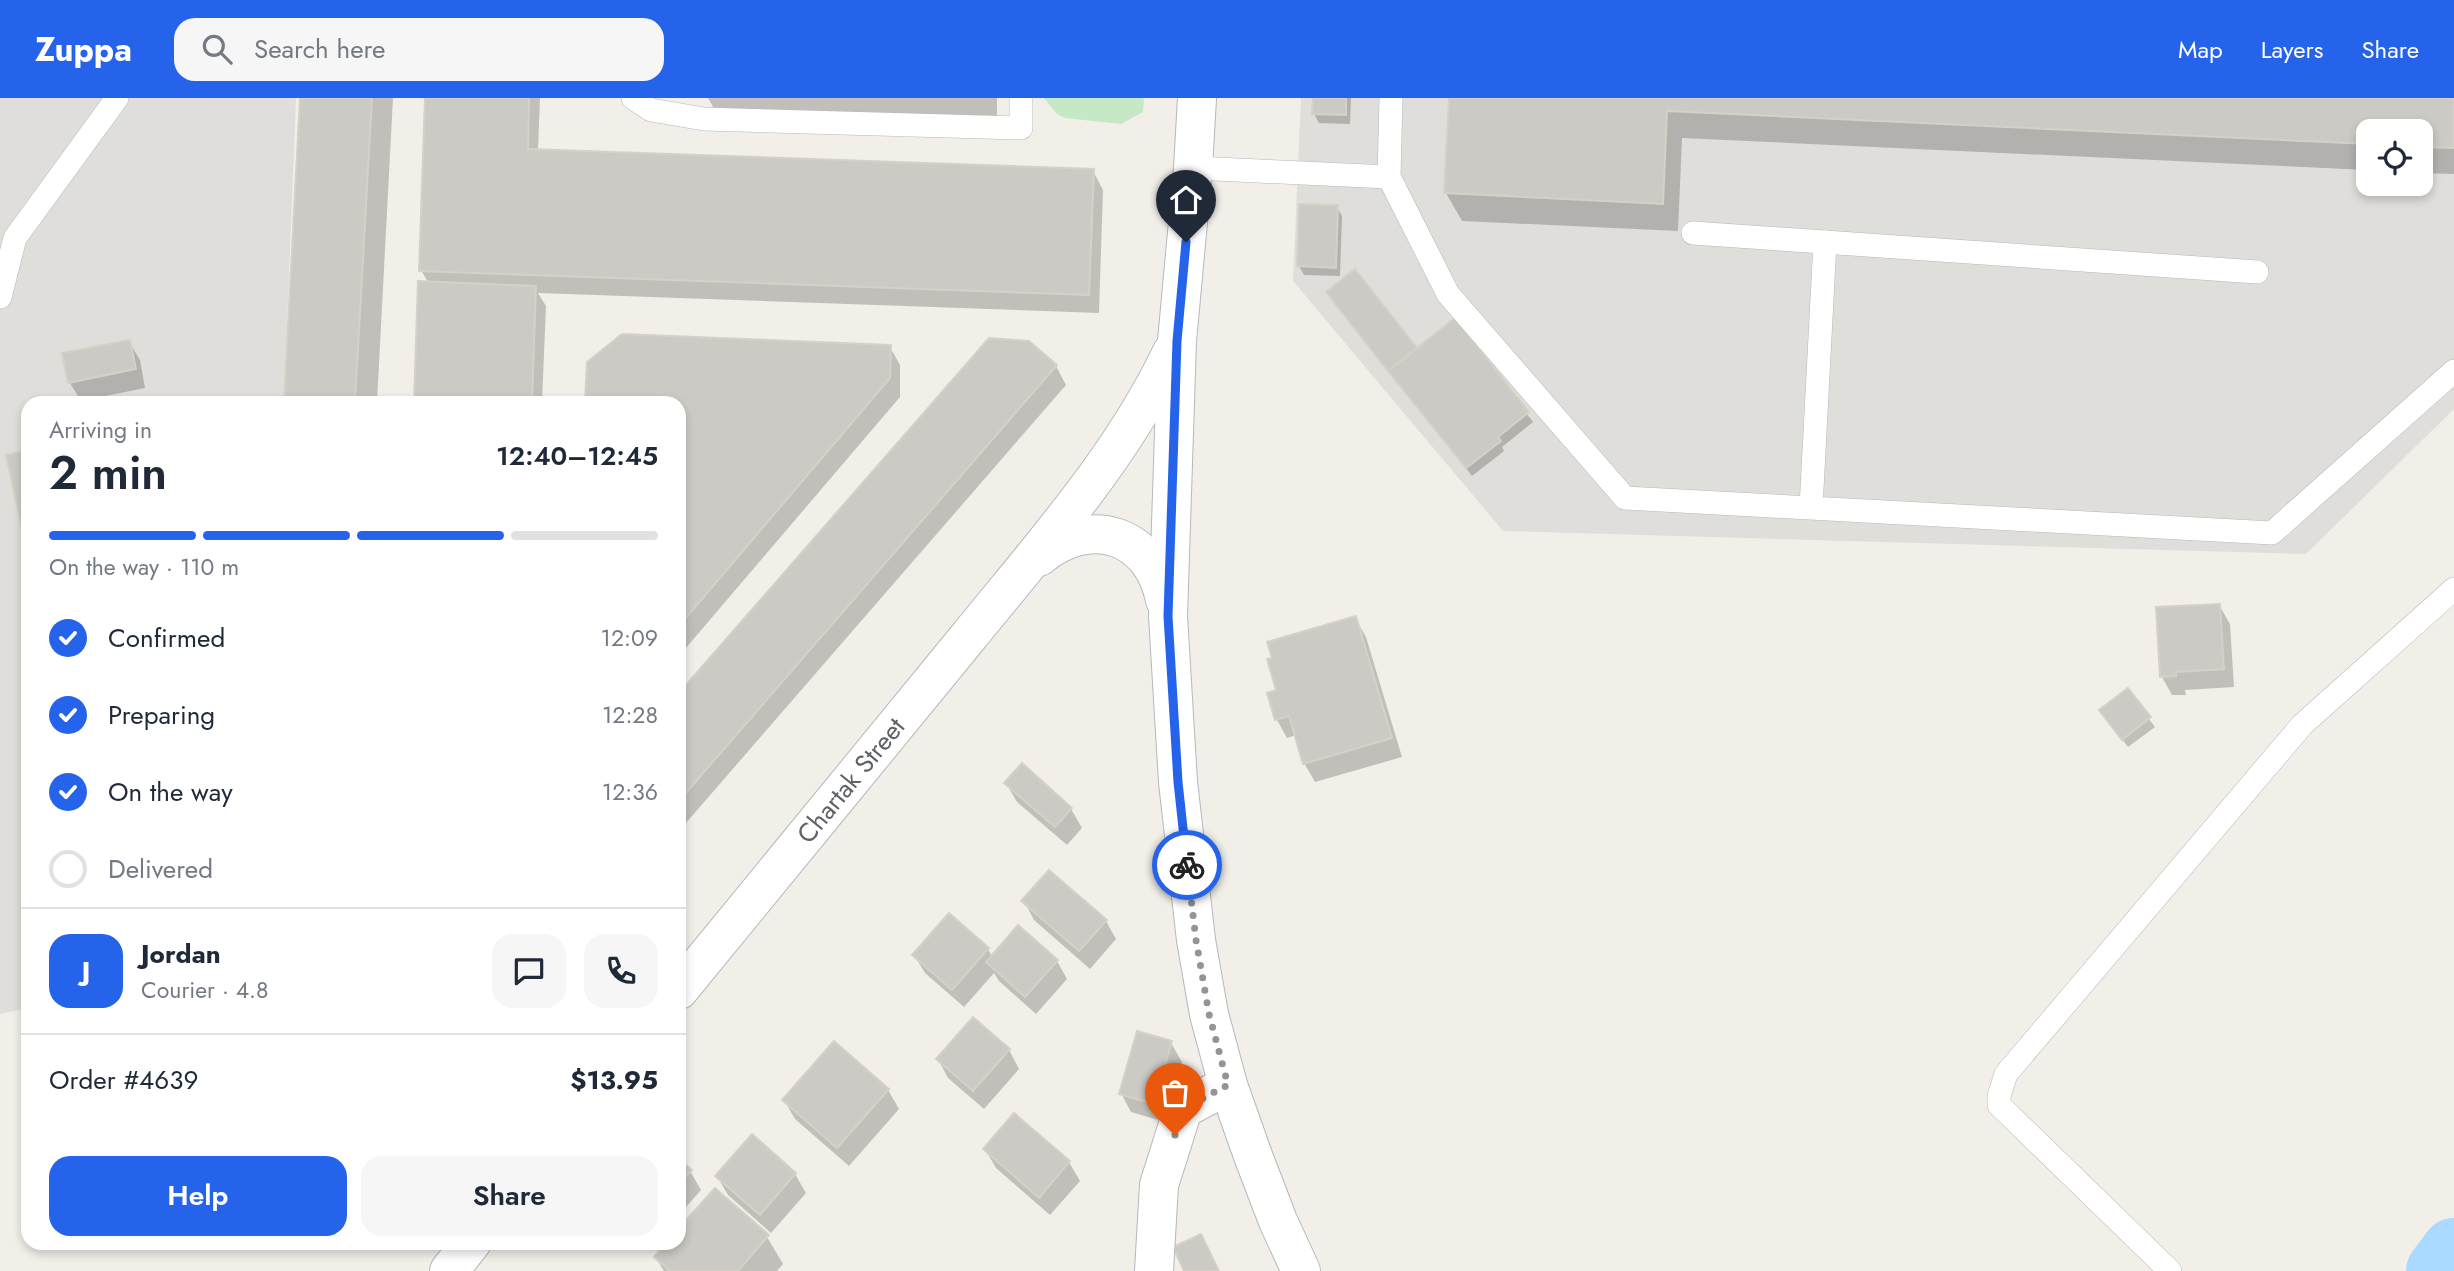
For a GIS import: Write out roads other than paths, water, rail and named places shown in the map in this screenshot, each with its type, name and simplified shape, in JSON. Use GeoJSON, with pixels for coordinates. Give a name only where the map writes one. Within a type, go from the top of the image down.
{"type":"FeatureCollection","features":[{"type":"Feature","properties":{"kind":"street"},"geometry":{"type":"LineString","coordinates":[[1197,98],[1177,341],[1168,616],[1178,782],[1196,940],[1209,1014],[1228,1085],[1278,1221],[1301,1271]]}},
{"type":"Feature","properties":{"kind":"street","name":"Chartak Street"},"geometry":{"type":"LineString","coordinates":[[686,981],[1094,480],[1134,423],[1177,341]]}},
{"type":"Feature","properties":{"kind":"street","name":"Chartak Street"},"geometry":{"type":"LineString","coordinates":[[1021,572],[1045,552],[1067,540],[1093,534],[1114,537],[1136,547],[1153,564],[1162,586],[1168,616]]}},
{"type":"Feature","properties":{"kind":"street"},"geometry":{"type":"LineString","coordinates":[[1154,1271],[1159,1185],[1182,1109],[1228,1085]]}},
{"type":"Feature","properties":{"kind":"street"},"geometry":{"type":"LineString","coordinates":[[449,1271],[466,1250]]}},
{"type":"Feature","properties":{"kind":"lane"},"geometry":{"type":"LineString","coordinates":[[0,297],[15,239],[117,98]]}},
{"type":"Feature","properties":{"kind":"lane"},"geometry":{"type":"LineString","coordinates":[[633,98],[651,110],[704,119],[1020,128],[1021,98]]}},
{"type":"Feature","properties":{"kind":"lane"},"geometry":{"type":"LineString","coordinates":[[1391,98],[1389,177],[1448,294],[1625,498],[2272,533],[2454,371]]}},
{"type":"Feature","properties":{"kind":"lane"},"geometry":{"type":"LineString","coordinates":[[1193,168],[1389,177]]}},
{"type":"Feature","properties":{"kind":"lane"},"geometry":{"type":"LineString","coordinates":[[1693,233],[2257,272]]}},
{"type":"Feature","properties":{"kind":"lane"},"geometry":{"type":"LineString","coordinates":[[1811,508],[1825,242]]}},
{"type":"Feature","properties":{"kind":"lane"},"geometry":{"type":"LineString","coordinates":[[2170,1271],[1999,1105],[2006,1074],[2302,725],[2454,589]]}},
{"type":"Feature","properties":{"kind":"waterway"},"geometry":{"type":"LineString","coordinates":[[2439,1271],[2454,1251]]}}]}
